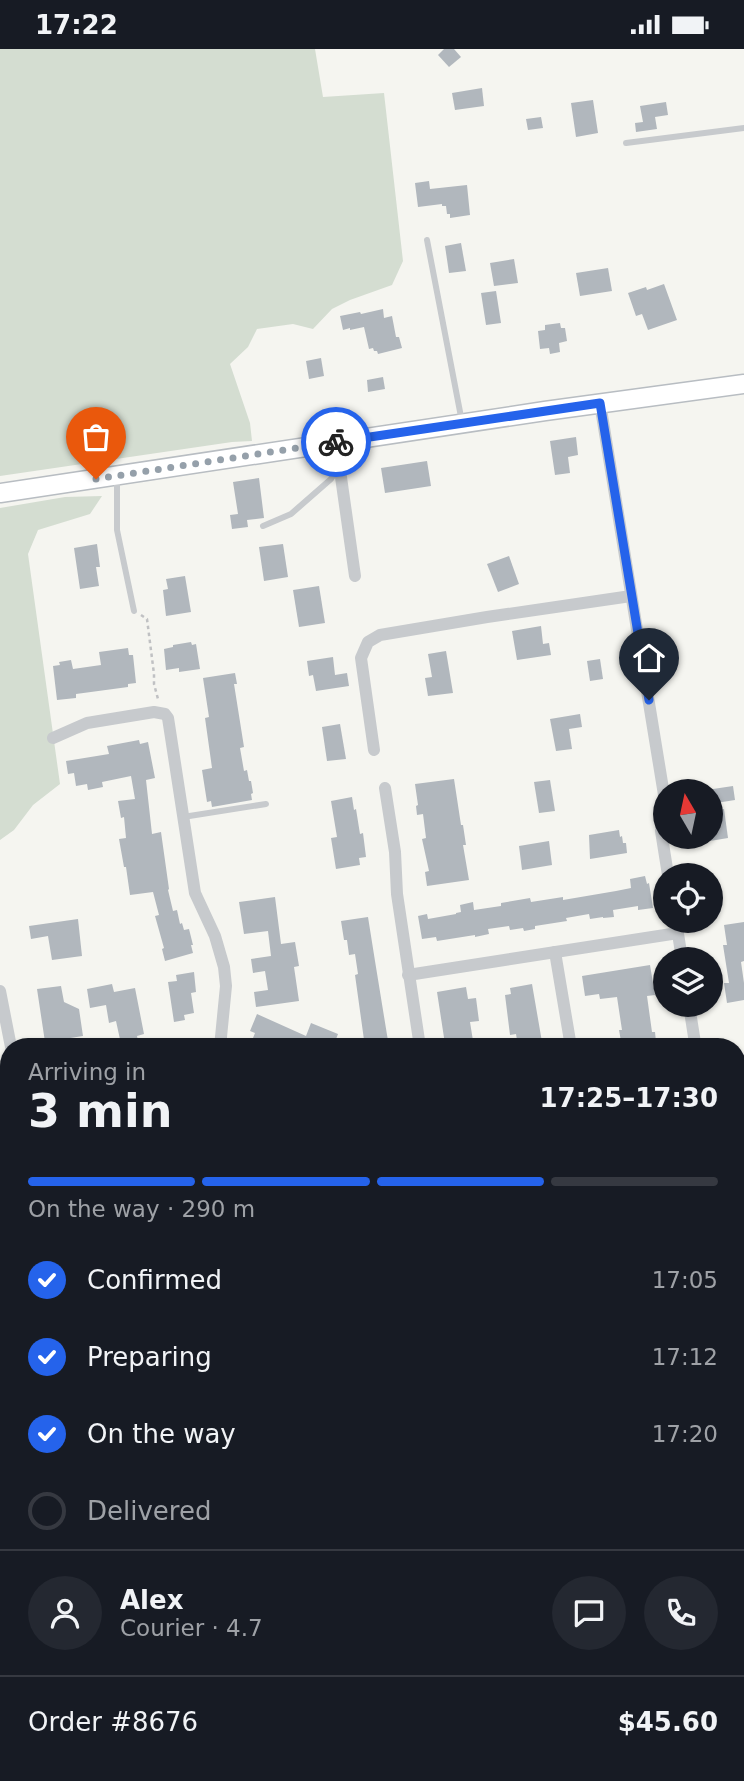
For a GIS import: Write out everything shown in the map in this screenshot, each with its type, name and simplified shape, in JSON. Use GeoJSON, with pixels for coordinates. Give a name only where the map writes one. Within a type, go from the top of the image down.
{"type":"FeatureCollection","features":[{"type":"Feature","properties":{"kind":"street"},"geometry":{"type":"LineString","coordinates":[[0,493],[463,423],[744,384]]}},
{"type":"Feature","properties":{"kind":"street"},"geometry":{"type":"LineString","coordinates":[[600,403],[662,779]]}},
{"type":"Feature","properties":{"kind":"street"},"geometry":{"type":"LineString","coordinates":[[336,442],[355,576]]}},
{"type":"Feature","properties":{"kind":"street"},"geometry":{"type":"LineString","coordinates":[[374,750],[361,669],[361,658],[368,642],[380,635],[631,596]]}},
{"type":"Feature","properties":{"kind":"street"},"geometry":{"type":"LineString","coordinates":[[53,738],[87,723],[154,712],[163,713],[169,724],[195,893],[215,936],[224,967],[226,986],[221,1038]]}},
{"type":"Feature","properties":{"kind":"street"},"geometry":{"type":"LineString","coordinates":[[385,789],[395,852],[397,894],[408,975],[419,1038]]}},
{"type":"Feature","properties":{"kind":"street"},"geometry":{"type":"LineString","coordinates":[[408,975],[555,952],[653,932]]}},
{"type":"Feature","properties":{"kind":"street"},"geometry":{"type":"LineString","coordinates":[[555,952],[569,1038]]}},
{"type":"Feature","properties":{"kind":"street"},"geometry":{"type":"LineString","coordinates":[[0,991],[9,1038]]}},
{"type":"Feature","properties":{"kind":"street"},"geometry":{"type":"LineString","coordinates":[[691,1017],[694,1038]]}},
{"type":"Feature","properties":{"kind":"lane"},"geometry":{"type":"LineString","coordinates":[[626,143],[744,128]]}},
{"type":"Feature","properties":{"kind":"lane"},"geometry":{"type":"LineString","coordinates":[[428,240],[463,423]]}},
{"type":"Feature","properties":{"kind":"lane"},"geometry":{"type":"LineString","coordinates":[[263,526],[291,514],[331,479],[340,465]]}},
{"type":"Feature","properties":{"kind":"lane"},"geometry":{"type":"LineString","coordinates":[[117,475],[117,530],[134,611]]}},
{"type":"Feature","properties":{"kind":"lane"},"geometry":{"type":"LineString","coordinates":[[183,817],[266,804]]}},
{"type":"Feature","properties":{"kind":"path"},"geometry":{"type":"LineString","coordinates":[[134,611],[146,619],[155,674],[154,684],[163,713]]}},
{"type":"Feature","properties":{"kind":"shaded area"},"geometry":{"type":"Polygon","coordinates":[[[0,49],[315,49],[323,97],[384,93],[403,261],[392,285],[332,309],[313,329],[293,324],[257,329],[248,347],[230,364],[250,423],[252,441],[0,476],[0,49]]]}},
{"type":"Feature","properties":{"kind":"shaded area"},"geometry":{"type":"Polygon","coordinates":[[[102,496],[90,514],[38,530],[28,554],[60,784],[33,805],[14,830],[0,840],[0,508],[65,497],[102,496]]]}},
{"type":"Feature","properties":{"kind":"building"},"geometry":{"type":"Polygon","coordinates":[[[444,49],[454,49],[461,57],[449,67],[438,55],[444,49]]]}},
{"type":"Feature","properties":{"kind":"building"},"geometry":{"type":"Polygon","coordinates":[[[482,88],[484,106],[455,110],[452,93],[482,88]]]}},
{"type":"Feature","properties":{"kind":"building"},"geometry":{"type":"Polygon","coordinates":[[[593,100],[598,133],[576,137],[571,103],[593,100]]]}},
{"type":"Feature","properties":{"kind":"building"},"geometry":{"type":"Polygon","coordinates":[[[666,102],[668,115],[655,117],[657,129],[636,132],[635,123],[643,122],[640,106],[666,102]]]}},
{"type":"Feature","properties":{"kind":"building"},"geometry":{"type":"Polygon","coordinates":[[[541,117],[543,128],[528,130],[526,119],[541,117]]]}},
{"type":"Feature","properties":{"kind":"building"},"geometry":{"type":"Polygon","coordinates":[[[429,181],[430,189],[467,185],[470,215],[450,218],[446,206],[442,204],[418,207],[415,183],[429,181]]]}},
{"type":"Feature","properties":{"kind":"building"},"geometry":{"type":"Polygon","coordinates":[[[461,243],[466,271],[449,273],[445,246],[461,243]]]}},
{"type":"Feature","properties":{"kind":"building"},"geometry":{"type":"Polygon","coordinates":[[[514,259],[518,283],[494,286],[490,263],[514,259]]]}},
{"type":"Feature","properties":{"kind":"building"},"geometry":{"type":"Polygon","coordinates":[[[608,268],[612,291],[580,296],[576,273],[608,268]]]}},
{"type":"Feature","properties":{"kind":"building"},"geometry":{"type":"Polygon","coordinates":[[[664,284],[677,320],[648,330],[642,314],[636,316],[628,293],[664,284]]]}},
{"type":"Feature","properties":{"kind":"building"},"geometry":{"type":"Polygon","coordinates":[[[496,291],[501,323],[486,325],[481,293],[496,291]]]}},
{"type":"Feature","properties":{"kind":"building"},"geometry":{"type":"Polygon","coordinates":[[[383,309],[384,318],[392,316],[396,337],[399,337],[402,348],[378,354],[373,348],[369,349],[364,327],[343,330],[340,316],[383,309]]]}},
{"type":"Feature","properties":{"kind":"building"},"geometry":{"type":"Polygon","coordinates":[[[560,323],[561,328],[565,328],[567,341],[559,343],[560,352],[550,354],[549,348],[540,349],[538,331],[545,330],[545,325],[560,323]]]}},
{"type":"Feature","properties":{"kind":"building"},"geometry":{"type":"Polygon","coordinates":[[[321,358],[324,376],[309,379],[306,361],[321,358]]]}},
{"type":"Feature","properties":{"kind":"building"},"geometry":{"type":"Polygon","coordinates":[[[383,377],[385,389],[368,392],[367,380],[383,377]]]}},
{"type":"Feature","properties":{"kind":"building"},"geometry":{"type":"Polygon","coordinates":[[[576,437],[578,455],[568,457],[570,473],[555,475],[550,441],[576,437]]]}},
{"type":"Feature","properties":{"kind":"building"},"geometry":{"type":"Polygon","coordinates":[[[427,461],[431,486],[385,493],[381,468],[427,461]]]}},
{"type":"Feature","properties":{"kind":"building"},"geometry":{"type":"Polygon","coordinates":[[[259,478],[264,518],[247,520],[248,527],[232,529],[230,515],[238,514],[233,482],[259,478]]]}},
{"type":"Feature","properties":{"kind":"building"},"geometry":{"type":"Polygon","coordinates":[[[97,544],[99,586],[80,589],[74,548],[97,544]]]}},
{"type":"Feature","properties":{"kind":"building"},"geometry":{"type":"Polygon","coordinates":[[[283,544],[288,577],[264,581],[259,547],[283,544]]]}},
{"type":"Feature","properties":{"kind":"building"},"geometry":{"type":"Polygon","coordinates":[[[509,556],[519,584],[498,592],[487,564],[509,556]]]}},
{"type":"Feature","properties":{"kind":"building"},"geometry":{"type":"Polygon","coordinates":[[[185,576],[191,612],[166,616],[163,590],[168,589],[166,579],[185,576]]]}},
{"type":"Feature","properties":{"kind":"building"},"geometry":{"type":"Polygon","coordinates":[[[319,586],[325,623],[299,627],[293,590],[319,586]]]}},
{"type":"Feature","properties":{"kind":"building"},"geometry":{"type":"Polygon","coordinates":[[[541,626],[543,644],[549,643],[551,655],[517,660],[512,631],[541,626]]]}},
{"type":"Feature","properties":{"kind":"building"},"geometry":{"type":"Polygon","coordinates":[[[191,642],[192,645],[196,644],[200,669],[179,672],[179,668],[166,670],[164,649],[191,642]]]}},
{"type":"Feature","properties":{"kind":"building"},"geometry":{"type":"Polygon","coordinates":[[[128,648],[129,655],[133,655],[136,683],[128,684],[128,687],[76,694],[76,698],[57,700],[53,666],[71,660],[73,669],[101,665],[99,652],[128,648]]]}},
{"type":"Feature","properties":{"kind":"building"},"geometry":{"type":"Polygon","coordinates":[[[446,651],[453,693],[428,696],[425,678],[432,677],[428,654],[446,651]]]}},
{"type":"Feature","properties":{"kind":"building"},"geometry":{"type":"Polygon","coordinates":[[[333,657],[335,675],[347,673],[349,686],[316,691],[313,675],[309,676],[307,661],[333,657]]]}},
{"type":"Feature","properties":{"kind":"building"},"geometry":{"type":"Polygon","coordinates":[[[600,659],[603,679],[590,681],[587,661],[600,659]]]}},
{"type":"Feature","properties":{"kind":"building"},"geometry":{"type":"Polygon","coordinates":[[[235,673],[237,684],[234,684],[244,747],[240,748],[244,771],[247,770],[251,781],[252,800],[212,807],[211,801],[207,802],[202,770],[212,768],[203,678],[235,673]]]}},
{"type":"Feature","properties":{"kind":"building"},"geometry":{"type":"Polygon","coordinates":[[[580,714],[582,727],[569,729],[572,749],[556,751],[550,719],[580,714]]]}},
{"type":"Feature","properties":{"kind":"building"},"geometry":{"type":"Polygon","coordinates":[[[340,724],[346,759],[327,761],[322,727],[340,724]]]}},
{"type":"Feature","properties":{"kind":"building"},"geometry":{"type":"Polygon","coordinates":[[[139,740],[140,744],[148,742],[155,778],[146,780],[152,834],[161,832],[173,911],[177,910],[184,930],[189,929],[193,945],[193,953],[165,961],[155,916],[159,915],[153,892],[130,895],[124,867],[119,839],[126,838],[124,817],[121,818],[118,801],[135,799],[131,776],[102,782],[103,787],[88,790],[87,784],[76,786],[74,773],[68,774],[66,761],[109,754],[107,746],[139,740]]]}},
{"type":"Feature","properties":{"kind":"building"},"geometry":{"type":"Polygon","coordinates":[[[454,779],[466,845],[463,845],[469,880],[427,886],[425,872],[429,871],[422,839],[426,838],[423,814],[417,815],[415,784],[454,779]]]}},
{"type":"Feature","properties":{"kind":"building"},"geometry":{"type":"Polygon","coordinates":[[[550,780],[555,811],[539,813],[534,782],[550,780]]]}},
{"type":"Feature","properties":{"kind":"building"},"geometry":{"type":"Polygon","coordinates":[[[733,786],[735,800],[723,802],[723,788],[733,786]]]}},
{"type":"Feature","properties":{"kind":"building"},"geometry":{"type":"Polygon","coordinates":[[[352,797],[360,834],[363,833],[366,857],[359,858],[360,865],[336,869],[331,838],[337,837],[331,801],[352,797]]]}},
{"type":"Feature","properties":{"kind":"building"},"geometry":{"type":"Polygon","coordinates":[[[723,809],[728,838],[723,839],[723,809]]]}},
{"type":"Feature","properties":{"kind":"building"},"geometry":{"type":"Polygon","coordinates":[[[619,830],[623,843],[626,843],[627,853],[590,859],[589,835],[619,830]]]}},
{"type":"Feature","properties":{"kind":"building"},"geometry":{"type":"Polygon","coordinates":[[[549,841],[552,865],[522,870],[519,846],[549,841]]]}},
{"type":"Feature","properties":{"kind":"building"},"geometry":{"type":"Polygon","coordinates":[[[645,876],[647,884],[649,883],[653,908],[638,910],[638,906],[613,910],[614,917],[590,919],[589,914],[566,918],[567,921],[535,926],[535,929],[524,931],[523,928],[510,930],[509,926],[488,929],[489,934],[475,937],[437,941],[436,937],[422,939],[418,916],[427,914],[428,919],[456,914],[461,912],[460,905],[473,902],[474,910],[530,898],[531,902],[563,897],[563,900],[616,891],[631,888],[630,879],[645,876]]]}},
{"type":"Feature","properties":{"kind":"building"},"geometry":{"type":"Polygon","coordinates":[[[275,897],[281,944],[295,942],[299,966],[294,967],[299,1001],[256,1007],[254,992],[268,990],[265,971],[253,973],[251,959],[271,956],[268,931],[244,934],[239,902],[275,897]]]}},
{"type":"Feature","properties":{"kind":"building"},"geometry":{"type":"Polygon","coordinates":[[[368,917],[388,1038],[364,1038],[355,975],[358,974],[355,954],[349,955],[341,921],[368,917]]]}},
{"type":"Feature","properties":{"kind":"building"},"geometry":{"type":"Polygon","coordinates":[[[78,919],[82,956],[52,960],[48,936],[31,939],[29,926],[78,919]]]}},
{"type":"Feature","properties":{"kind":"building"},"geometry":{"type":"Polygon","coordinates":[[[744,922],[744,961],[741,962],[744,1000],[727,1003],[724,983],[729,983],[723,945],[727,945],[724,925],[744,922]]]}},
{"type":"Feature","properties":{"kind":"building"},"geometry":{"type":"Polygon","coordinates":[[[650,965],[653,995],[647,996],[652,1032],[655,1032],[656,1038],[620,1038],[619,1030],[622,1030],[617,997],[600,999],[599,994],[585,996],[582,976],[650,965]]]}},
{"type":"Feature","properties":{"kind":"building"},"geometry":{"type":"Polygon","coordinates":[[[194,972],[196,992],[191,993],[194,1013],[184,1015],[185,1020],[174,1022],[168,982],[177,981],[176,975],[194,972]]]}},
{"type":"Feature","properties":{"kind":"building"},"geometry":{"type":"Polygon","coordinates":[[[112,984],[114,992],[135,988],[144,1034],[137,1038],[120,1038],[116,1021],[109,1023],[106,1005],[90,1008],[87,989],[112,984]]]}},
{"type":"Feature","properties":{"kind":"building"},"geometry":{"type":"Polygon","coordinates":[[[532,984],[541,1038],[517,1038],[516,1034],[510,1035],[505,995],[511,994],[510,988],[532,984]]]}},
{"type":"Feature","properties":{"kind":"building"},"geometry":{"type":"Polygon","coordinates":[[[61,986],[64,1002],[79,1009],[83,1036],[44,1038],[37,989],[61,986]]]}},
{"type":"Feature","properties":{"kind":"building"},"geometry":{"type":"Polygon","coordinates":[[[466,987],[468,999],[476,998],[479,1021],[470,1022],[473,1038],[444,1038],[437,992],[466,987]]]}},
{"type":"Feature","properties":{"kind":"building"},"geometry":{"type":"Polygon","coordinates":[[[257,1014],[306,1036],[311,1023],[338,1034],[336,1038],[253,1038],[255,1033],[250,1031],[257,1014]]]}},
{"type":"Feature","properties":{"kind":"way so far"},"geometry":{"type":"LineString","coordinates":[[96,479],[336,442]]}},
{"type":"Feature","properties":{"kind":"route"},"geometry":{"type":"LineString","coordinates":[[336,442],[600,403],[649,700]]}}]}
